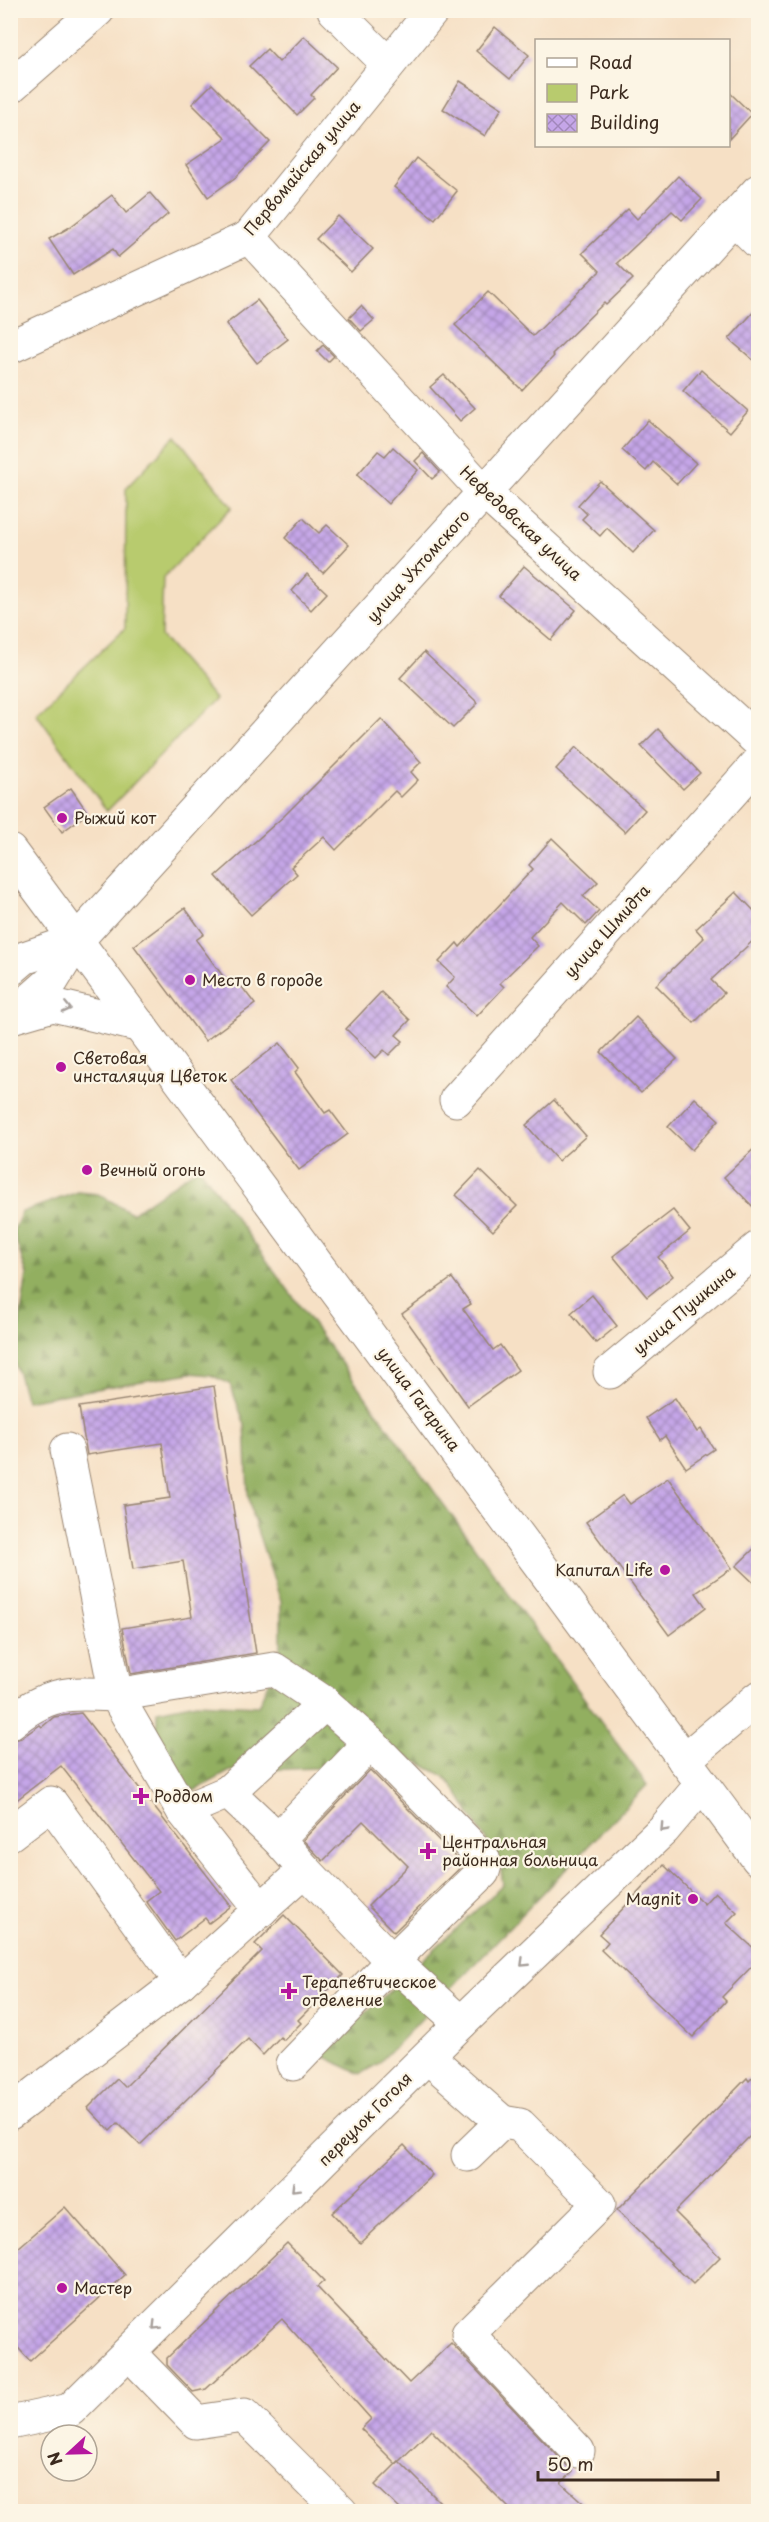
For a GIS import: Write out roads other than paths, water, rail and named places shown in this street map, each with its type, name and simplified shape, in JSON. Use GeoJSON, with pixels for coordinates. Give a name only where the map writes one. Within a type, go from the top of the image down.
{"type":"FeatureCollection","features":[{"type":"Feature","properties":{"kind":"street"},"geometry":{"type":"LineString","coordinates":[[10,87],[98,10]]}},
{"type":"Feature","properties":{"kind":"street"},"geometry":{"type":"LineString","coordinates":[[334,10],[388,64]]}},
{"type":"Feature","properties":{"kind":"street","name":"Первомайская улица"},"geometry":{"type":"LineString","coordinates":[[10,347],[249,237],[433,10]]}},
{"type":"Feature","properties":{"kind":"street","name":"улица Ухтомского"},"geometry":{"type":"LineString","coordinates":[[10,1018],[52,981],[77,940],[759,191]]}},
{"type":"Feature","properties":{"kind":"street"},"geometry":{"type":"LineString","coordinates":[[734,218],[759,242]]}},
{"type":"Feature","properties":{"kind":"street","name":"Нефедовская улица"},"geometry":{"type":"LineString","coordinates":[[249,237],[485,493],[759,741]]}},
{"type":"Feature","properties":{"kind":"street","name":"улица Шмидта"},"geometry":{"type":"LineString","coordinates":[[456,1100],[759,763]]}},
{"type":"Feature","properties":{"kind":"street","name":"улица Гагарина"},"geometry":{"type":"LineString","coordinates":[[10,851],[759,1859]]}},
{"type":"Feature","properties":{"kind":"street"},"geometry":{"type":"LineString","coordinates":[[10,969],[24,958],[77,940]]}},
{"type":"Feature","properties":{"kind":"street"},"geometry":{"type":"LineString","coordinates":[[10,1018],[53,1005],[141,1026]]}},
{"type":"Feature","properties":{"kind":"street","name":"улица Пушкина"},"geometry":{"type":"LineString","coordinates":[[610,1372],[759,1248]]}},
{"type":"Feature","properties":{"kind":"street"},"geometry":{"type":"LineString","coordinates":[[67,1450],[116,1695],[183,1810],[261,1910]]}},
{"type":"Feature","properties":{"kind":"street"},"geometry":{"type":"LineString","coordinates":[[17,1712],[71,1693],[116,1695],[274,1669],[325,1703],[370,1743],[483,1858],[485,1865],[483,1872],[392,1961],[293,2064]]}},
{"type":"Feature","properties":{"kind":"street","name":"переулок Гоголя"},"geometry":{"type":"LineString","coordinates":[[10,2423],[70,2410],[129,2353],[461,2023],[664,1829],[693,1772],[759,1698]]}},
{"type":"Feature","properties":{"kind":"street"},"geometry":{"type":"LineString","coordinates":[[183,1810],[228,1792],[325,1703]]}},
{"type":"Feature","properties":{"kind":"street"},"geometry":{"type":"LineString","coordinates":[[278,1839],[370,1743]]}},
{"type":"Feature","properties":{"kind":"street"},"geometry":{"type":"LineString","coordinates":[[228,1792],[278,1839],[392,1961],[461,2023]]}},
{"type":"Feature","properties":{"kind":"street"},"geometry":{"type":"LineString","coordinates":[[10,1834],[51,1803],[181,1982]]}},
{"type":"Feature","properties":{"kind":"street"},"geometry":{"type":"LineString","coordinates":[[10,2113],[181,1982],[305,1870]]}},
{"type":"Feature","properties":{"kind":"street"},"geometry":{"type":"LineString","coordinates":[[428,2057],[502,2122],[520,2125],[599,2204],[468,2334],[578,2451]]}},
{"type":"Feature","properties":{"kind":"street"},"geometry":{"type":"LineString","coordinates":[[468,2155],[502,2122]]}},
{"type":"Feature","properties":{"kind":"street"},"geometry":{"type":"LineString","coordinates":[[129,2353],[196,2422],[244,2415],[341,2511]]}},
{"type":"Feature","properties":{"kind":"place","name":"Рыжий кот"},"geometry":{"type":"Point","coordinates":[62,818]}},
{"type":"Feature","properties":{"kind":"place","name":"Место в городе"},"geometry":{"type":"Point","coordinates":[190,980]}},
{"type":"Feature","properties":{"kind":"place","name":"Световая инсталяция Цветок"},"geometry":{"type":"Point","coordinates":[61,1067]}},
{"type":"Feature","properties":{"kind":"place","name":"Вечный огонь"},"geometry":{"type":"Point","coordinates":[87,1170]}},
{"type":"Feature","properties":{"kind":"place","name":"Капитал Life"},"geometry":{"type":"Point","coordinates":[665,1570]}},
{"type":"Feature","properties":{"kind":"place","name":"Роддом"},"geometry":{"type":"Point","coordinates":[141,1796]}},
{"type":"Feature","properties":{"kind":"place","name":"Центральная районная больница"},"geometry":{"type":"Point","coordinates":[428,1851]}},
{"type":"Feature","properties":{"kind":"place","name":"Magnit"},"geometry":{"type":"Point","coordinates":[693,1899]}},
{"type":"Feature","properties":{"kind":"place","name":"Терапевтическое отделение"},"geometry":{"type":"Point","coordinates":[289,1991]}},
{"type":"Feature","properties":{"kind":"place","name":"Мастер"},"geometry":{"type":"Point","coordinates":[62,2288]}}]}
